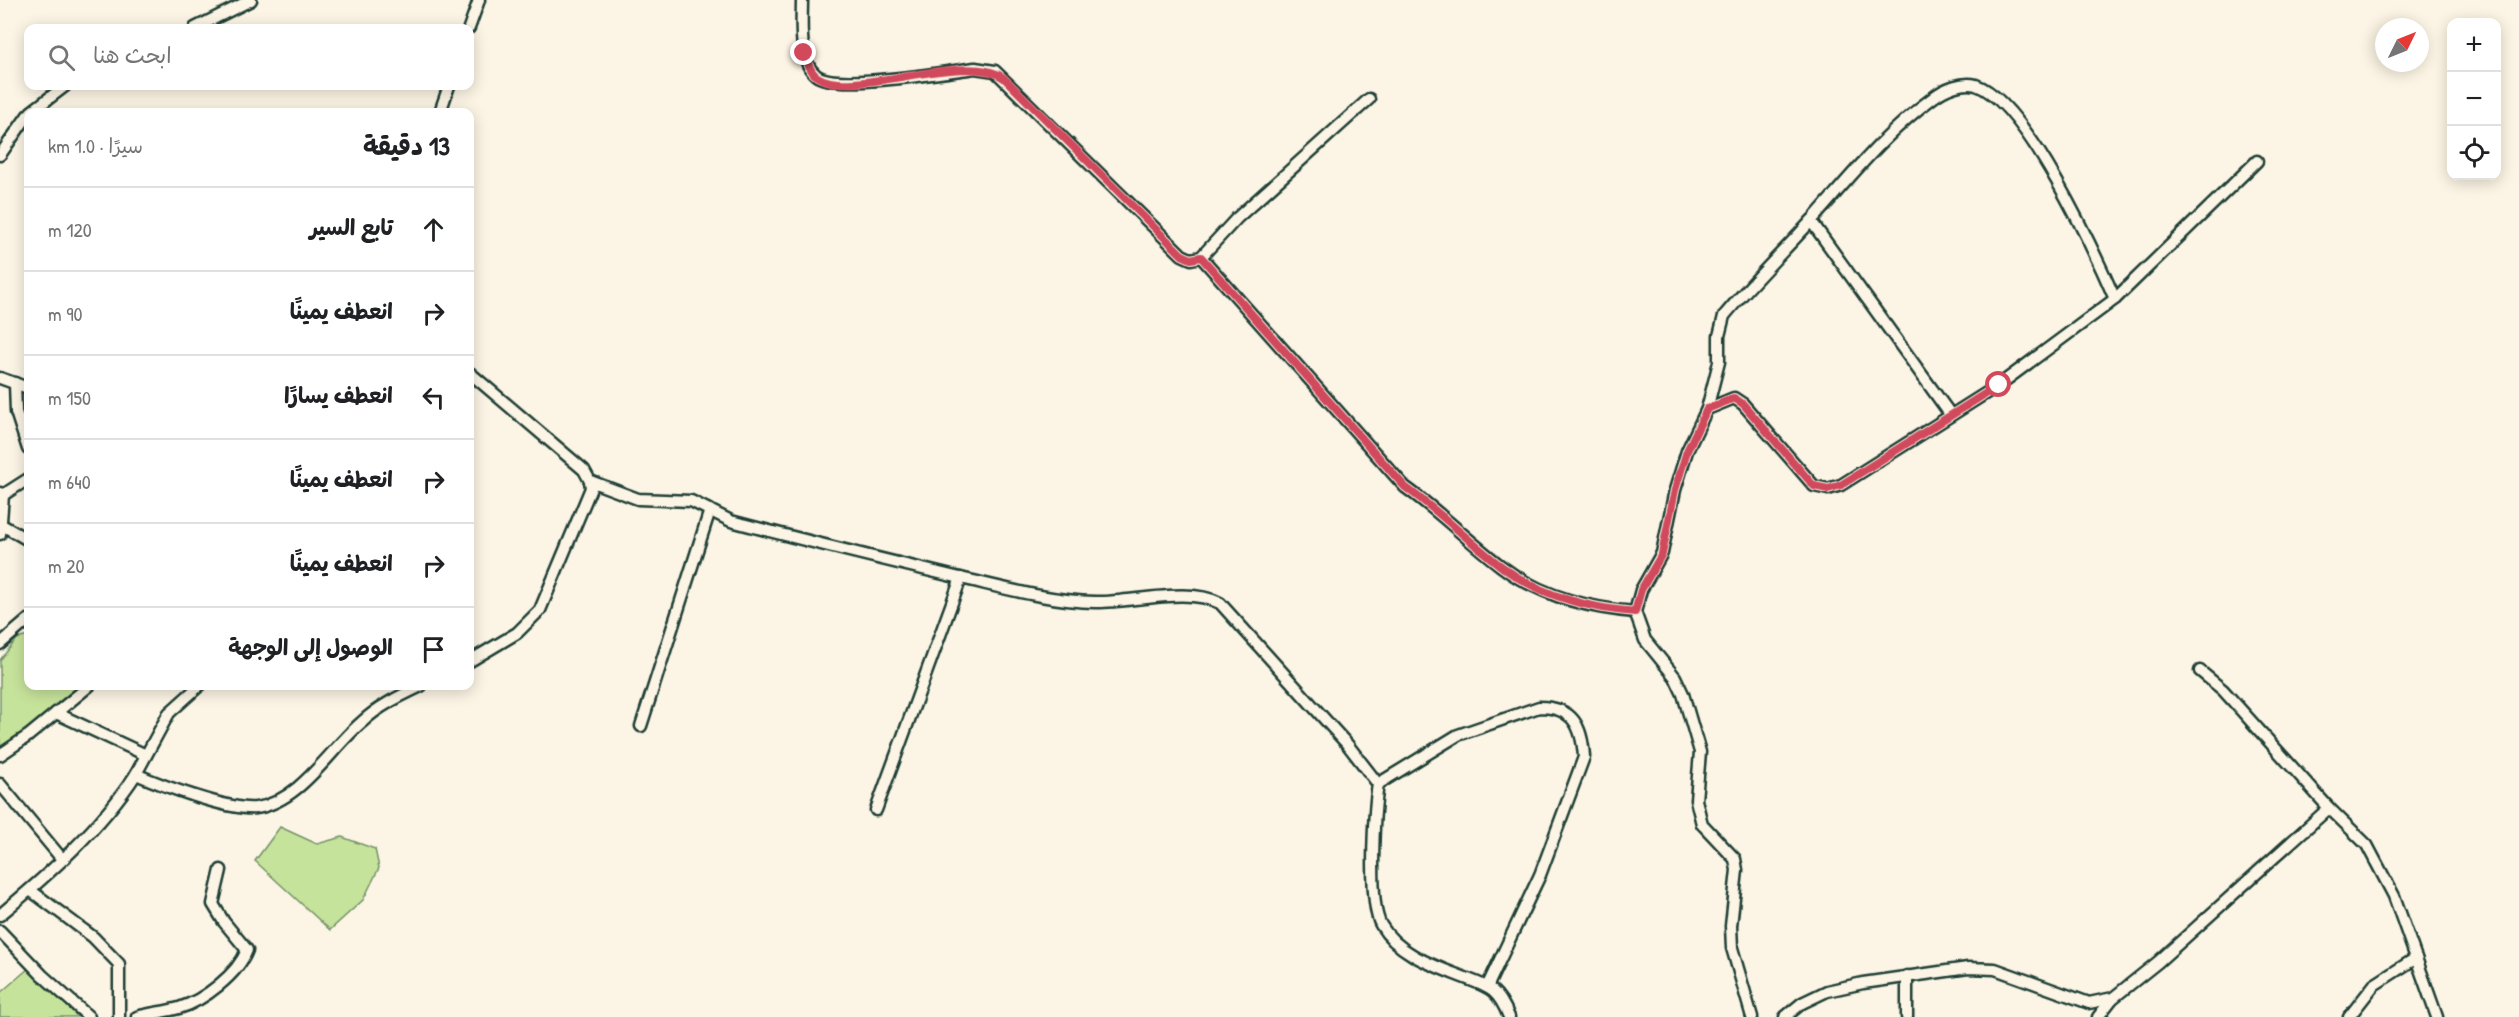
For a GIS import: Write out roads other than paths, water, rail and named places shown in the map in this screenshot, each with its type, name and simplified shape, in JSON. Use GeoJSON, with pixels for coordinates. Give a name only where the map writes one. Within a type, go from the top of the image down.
{"type":"FeatureCollection","features":[{"type":"Feature","properties":{"kind":"street"},"geometry":{"type":"LineString","coordinates":[[203,24],[251,0]]}},
{"type":"Feature","properties":{"kind":"street"},"geometry":{"type":"LineString","coordinates":[[470,24],[479,0]]}},
{"type":"Feature","properties":{"kind":"street"},"geometry":{"type":"LineString","coordinates":[[802,0],[804,53],[815,75],[826,81],[848,82],[975,68],[995,71],[1182,255],[1191,259],[1201,257],[1237,218],[1369,99]]}},
{"type":"Feature","properties":{"kind":"street"},"geometry":{"type":"LineString","coordinates":[[1752,1017],[1732,948],[1731,926],[1737,870],[1735,859],[1702,824],[1696,800],[1700,752],[1683,694],[1675,676],[1645,640],[1635,612],[1641,590],[1662,554],[1675,490],[1687,451],[1707,409],[1719,362],[1719,336],[1724,316],[1876,147],[1935,96],[1957,85],[1976,85],[1993,96],[2012,116],[2050,170],[2075,212],[2115,299]]}},
{"type":"Feature","properties":{"kind":"street"},"geometry":{"type":"LineString","coordinates":[[38,108],[60,90]]}},
{"type":"Feature","properties":{"kind":"street"},"geometry":{"type":"LineString","coordinates":[[441,108],[448,90]]}},
{"type":"Feature","properties":{"kind":"street"},"geometry":{"type":"LineString","coordinates":[[0,155],[24,122]]}},
{"type":"Feature","properties":{"kind":"street"},"geometry":{"type":"LineString","coordinates":[[1707,409],[1734,398],[1814,486],[1828,489],[1841,485],[2015,374],[2115,299],[2257,161]]}},
{"type":"Feature","properties":{"kind":"street"},"geometry":{"type":"LineString","coordinates":[[1811,221],[1950,414]]}},
{"type":"Feature","properties":{"kind":"street"},"geometry":{"type":"LineString","coordinates":[[1201,257],[1405,487],[1434,507],[1495,561],[1548,594],[1609,610],[1635,612]]}},
{"type":"Feature","properties":{"kind":"street"},"geometry":{"type":"LineString","coordinates":[[474,376],[571,459],[590,481],[638,500],[662,502],[684,500],[731,521],[1015,591],[1092,602],[1124,602],[1192,595],[1208,596],[1220,603],[1246,629],[1347,744],[1378,784],[1372,842],[1375,900],[1380,924],[1399,945],[1416,957],[1488,986],[1502,999],[1509,1017]]}},
{"type":"Feature","properties":{"kind":"street"},"geometry":{"type":"LineString","coordinates":[[0,378],[24,387]]}},
{"type":"Feature","properties":{"kind":"street"},"geometry":{"type":"LineString","coordinates":[[15,384],[16,412],[24,437]]}},
{"type":"Feature","properties":{"kind":"street"},"geometry":{"type":"LineString","coordinates":[[24,481],[2,494],[1,529],[24,538]]}},
{"type":"Feature","properties":{"kind":"street"},"geometry":{"type":"LineString","coordinates":[[474,659],[517,633],[540,610],[579,521],[589,495],[590,481]]}},
{"type":"Feature","properties":{"kind":"street"},"geometry":{"type":"LineString","coordinates":[[641,726],[710,510]]}},
{"type":"Feature","properties":{"kind":"street"},"geometry":{"type":"LineString","coordinates":[[876,810],[961,578]]}},
{"type":"Feature","properties":{"kind":"street"},"geometry":{"type":"LineString","coordinates":[[2,639],[24,623]]}},
{"type":"Feature","properties":{"kind":"street"},"geometry":{"type":"LineString","coordinates":[[2200,671],[2223,690],[2329,808],[2367,845],[2381,868],[2437,1017]]}},
{"type":"Feature","properties":{"kind":"street"},"geometry":{"type":"LineString","coordinates":[[0,755],[84,690]]}},
{"type":"Feature","properties":{"kind":"street"},"geometry":{"type":"LineString","coordinates":[[0,915],[30,890],[106,813],[136,774],[169,712],[194,690]]}},
{"type":"Feature","properties":{"kind":"street"},"geometry":{"type":"LineString","coordinates":[[136,774],[182,793],[245,808],[270,803],[307,778],[370,715],[414,690]]}},
{"type":"Feature","properties":{"kind":"street"},"geometry":{"type":"LineString","coordinates":[[1378,784],[1458,735],[1539,707],[1553,707],[1576,722],[1582,737],[1584,757],[1540,875],[1488,986]]}},
{"type":"Feature","properties":{"kind":"street"},"geometry":{"type":"LineString","coordinates":[[56,713],[146,755]]}},
{"type":"Feature","properties":{"kind":"street"},"geometry":{"type":"LineString","coordinates":[[0,784],[62,859]]}},
{"type":"Feature","properties":{"kind":"street"},"geometry":{"type":"LineString","coordinates":[[2089,1003],[2097,1017],[2113,998],[2158,962],[2329,808]]}},
{"type":"Feature","properties":{"kind":"street"},"geometry":{"type":"LineString","coordinates":[[137,1017],[179,1008],[202,997],[243,959],[247,950],[224,922],[213,904],[221,870]]}},
{"type":"Feature","properties":{"kind":"street"},"geometry":{"type":"LineString","coordinates":[[30,890],[93,937],[119,964],[119,1017]]}},
{"type":"Feature","properties":{"kind":"street"},"geometry":{"type":"LineString","coordinates":[[0,931],[50,982],[89,1017]]}},
{"type":"Feature","properties":{"kind":"street"},"geometry":{"type":"LineString","coordinates":[[2349,1017],[2374,985],[2416,958]]}},
{"type":"Feature","properties":{"kind":"street"},"geometry":{"type":"LineString","coordinates":[[1785,1017],[1802,1003],[1827,991],[1907,976],[1968,968],[1995,969],[2089,1003],[2113,998]]}},
{"type":"Feature","properties":{"kind":"street"},"geometry":{"type":"LineString","coordinates":[[1907,976],[1907,1017]]}}]}
